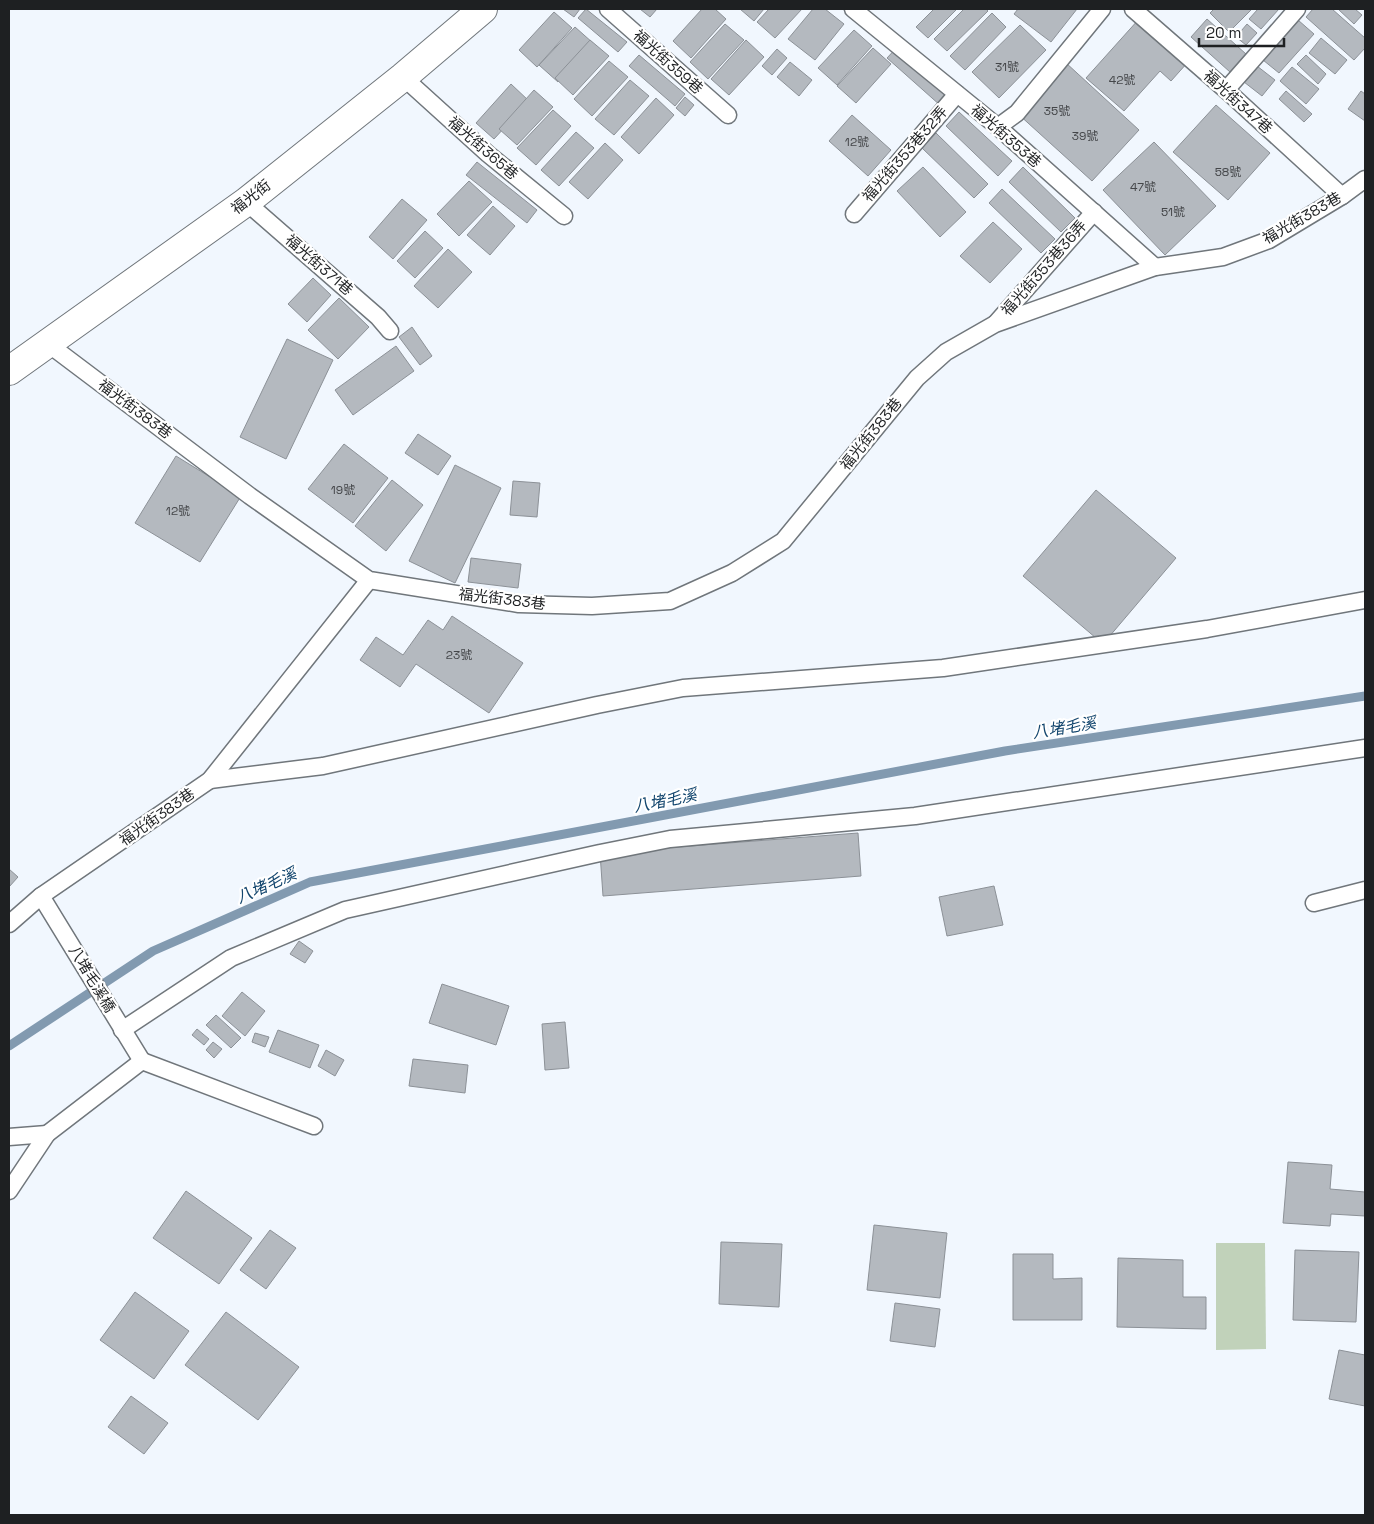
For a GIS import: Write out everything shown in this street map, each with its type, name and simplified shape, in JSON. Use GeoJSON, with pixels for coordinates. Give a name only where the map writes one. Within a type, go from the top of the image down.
{"type":"FeatureCollection","features":[{"type":"Feature","properties":{"kind":"street","name":"福光街"},"geometry":{"type":"LineString","coordinates":[[9,371],[246,202],[403,77],[483,9]]}},
{"type":"Feature","properties":{"kind":"lane","name":"福光街359巷"},"geometry":{"type":"LineString","coordinates":[[608,9],[728,115]]}},
{"type":"Feature","properties":{"kind":"lane","name":"福光街353巷"},"geometry":{"type":"LineString","coordinates":[[853,9],[998,127],[1155,267]]}},
{"type":"Feature","properties":{"kind":"lane"},"geometry":{"type":"LineString","coordinates":[[998,127],[1017,113],[1102,9]]}},
{"type":"Feature","properties":{"kind":"lane","name":"福光街347巷"},"geometry":{"type":"LineString","coordinates":[[1133,9],[1226,90],[1342,196]]}},
{"type":"Feature","properties":{"kind":"lane"},"geometry":{"type":"LineString","coordinates":[[1226,90],[1298,9]]}},
{"type":"Feature","properties":{"kind":"lane","name":"福光街365巷"},"geometry":{"type":"LineString","coordinates":[[403,77],[488,154],[564,216]]}},
{"type":"Feature","properties":{"kind":"lane","name":"福光街353巷32弄"},"geometry":{"type":"LineString","coordinates":[[854,214],[957,94]]}},
{"type":"Feature","properties":{"kind":"lane","name":"福光街383巷"},"geometry":{"type":"LineString","coordinates":[[47,343],[250,496],[369,580],[519,604],[592,606],[670,601],[732,573],[783,541],[917,378],[946,352],[995,324],[1155,267],[1223,257],[1269,240],[1342,196],[1365,179]]}},
{"type":"Feature","properties":{"kind":"lane","name":"福光街371巷"},"geometry":{"type":"LineString","coordinates":[[246,202],[378,317],[390,331]]}},
{"type":"Feature","properties":{"kind":"lane","name":"福光街353巷36弄"},"geometry":{"type":"LineString","coordinates":[[995,324],[1094,212]]}},
{"type":"Feature","properties":{"kind":"lane","name":"福光街383巷"},"geometry":{"type":"LineString","coordinates":[[9,924],[41,896],[210,780],[369,580]]}},
{"type":"Feature","properties":{"kind":"lane"},"geometry":{"type":"LineString","coordinates":[[210,780],[323,766],[596,705],[683,688],[943,668],[1207,628],[1365,600]]}},
{"type":"Feature","properties":{"kind":"lane"},"geometry":{"type":"LineString","coordinates":[[122,1030],[231,958],[345,910],[670,839],[915,816],[1365,748]]}},
{"type":"Feature","properties":{"kind":"lane"},"geometry":{"type":"LineString","coordinates":[[1314,903],[1365,890]]}},
{"type":"Feature","properties":{"kind":"lane","name":"八堵毛溪橋"},"geometry":{"type":"LineString","coordinates":[[41,896],[142,1061]]}},
{"type":"Feature","properties":{"kind":"lane"},"geometry":{"type":"LineString","coordinates":[[9,1191],[47,1134],[142,1061],[314,1126]]}},
{"type":"Feature","properties":{"kind":"lane"},"geometry":{"type":"LineString","coordinates":[[9,1137],[47,1134]]}},
{"type":"Feature","properties":{"kind":"green space"},"geometry":{"type":"Polygon","coordinates":[[[1216,1243],[1265,1243],[1266,1349],[1216,1350],[1216,1243]]]}},
{"type":"Feature","properties":{"kind":"building"},"geometry":{"type":"Polygon","coordinates":[[[563,9],[580,9],[574,17],[563,9]]]}},
{"type":"Feature","properties":{"kind":"building"},"geometry":{"type":"Polygon","coordinates":[[[586,9],[627,42],[618,52],[578,18],[586,9]]]}},
{"type":"Feature","properties":{"kind":"building"},"geometry":{"type":"Polygon","coordinates":[[[640,9],[657,9],[650,17],[640,9]]]}},
{"type":"Feature","properties":{"kind":"building"},"geometry":{"type":"Polygon","coordinates":[[[702,9],[715,9],[726,19],[691,58],[673,41],[702,9]]]}},
{"type":"Feature","properties":{"kind":"building"},"geometry":{"type":"Polygon","coordinates":[[[740,9],[764,9],[754,21],[740,9]]]}},
{"type":"Feature","properties":{"kind":"building"},"geometry":{"type":"Polygon","coordinates":[[[769,9],[802,9],[775,38],[757,22],[769,9]]]}},
{"type":"Feature","properties":{"kind":"building"},"geometry":{"type":"Polygon","coordinates":[[[813,9],[825,9],[844,24],[815,60],[788,39],[813,9]]]}},
{"type":"Feature","properties":{"kind":"building"},"geometry":{"type":"Polygon","coordinates":[[[934,9],[957,9],[928,38],[916,27],[934,9]]]}},
{"type":"Feature","properties":{"kind":"building"},"geometry":{"type":"Polygon","coordinates":[[[964,9],[986,9],[988,11],[947,51],[934,39],[964,9]]]}},
{"type":"Feature","properties":{"kind":"building"},"geometry":{"type":"Polygon","coordinates":[[[1018,9],[1077,9],[1051,42],[1014,14],[1018,9]]]}},
{"type":"Feature","properties":{"kind":"building"},"geometry":{"type":"Polygon","coordinates":[[[1214,9],[1252,9],[1229,32],[1210,13],[1214,9]]]}},
{"type":"Feature","properties":{"kind":"building"},"geometry":{"type":"Polygon","coordinates":[[[1258,9],[1279,9],[1261,29],[1249,19],[1258,9]]]}},
{"type":"Feature","properties":{"kind":"building"},"geometry":{"type":"Polygon","coordinates":[[[1313,9],[1332,9],[1365,38],[1365,48],[1354,60],[1306,17],[1313,9]]]}},
{"type":"Feature","properties":{"kind":"building"},"geometry":{"type":"Polygon","coordinates":[[[1338,9],[1355,9],[1362,15],[1354,24],[1338,9]]]}},
{"type":"Feature","properties":{"kind":"building"},"geometry":{"type":"Polygon","coordinates":[[[554,12],[572,28],[537,67],[519,50],[554,12]]]}},
{"type":"Feature","properties":{"kind":"building"},"geometry":{"type":"Polygon","coordinates":[[[992,13],[1006,27],[965,70],[950,56],[992,13]]]}},
{"type":"Feature","properties":{"kind":"building"},"geometry":{"type":"Polygon","coordinates":[[[1139,19],[1188,62],[1171,81],[1160,71],[1124,111],[1086,78],[1139,19]]]}},
{"type":"Feature","properties":{"kind":"building"},"geometry":{"type":"Polygon","coordinates":[[[1207,19],[1246,54],[1230,72],[1191,37],[1207,19]]]}},
{"type":"Feature","properties":{"kind":"building"},"geometry":{"type":"Polygon","coordinates":[[[1298,20],[1314,34],[1279,73],[1263,60],[1298,20]]]}},
{"type":"Feature","properties":{"kind":"building"},"geometry":{"type":"Polygon","coordinates":[[[725,24],[744,40],[708,79],[690,62],[725,24]]]}},
{"type":"Feature","properties":{"kind":"building"},"geometry":{"type":"Polygon","coordinates":[[[1247,24],[1257,33],[1246,45],[1236,37],[1247,24]]]}},
{"type":"Feature","properties":{"kind":"building"},"geometry":{"type":"Polygon","coordinates":[[[1020,25],[1046,50],[999,98],[972,72],[1020,25]]]}},
{"type":"Feature","properties":{"kind":"building"},"geometry":{"type":"Polygon","coordinates":[[[575,27],[593,43],[558,82],[539,65],[575,27]]]}},
{"type":"Feature","properties":{"kind":"building"},"geometry":{"type":"Polygon","coordinates":[[[854,30],[872,46],[837,85],[818,68],[854,30]]]}},
{"type":"Feature","properties":{"kind":"building"},"geometry":{"type":"Polygon","coordinates":[[[1321,38],[1347,60],[1335,74],[1309,53],[1321,38]]]}},
{"type":"Feature","properties":{"kind":"building"},"geometry":{"type":"Polygon","coordinates":[[[590,40],[609,56],[573,95],[555,78],[590,40]]]}},
{"type":"Feature","properties":{"kind":"building"},"geometry":{"type":"Polygon","coordinates":[[[746,40],[764,57],[729,95],[711,79],[746,40]]]}},
{"type":"Feature","properties":{"kind":"building"},"geometry":{"type":"Polygon","coordinates":[[[900,44],[954,91],[941,106],[887,58],[900,44]]]}},
{"type":"Feature","properties":{"kind":"building"},"geometry":{"type":"Polygon","coordinates":[[[873,48],[891,64],[856,103],[837,86],[873,48]]]}},
{"type":"Feature","properties":{"kind":"building"},"geometry":{"type":"Polygon","coordinates":[[[777,49],[787,58],[772,75],[762,66],[777,49]]]}},
{"type":"Feature","properties":{"kind":"building"},"geometry":{"type":"Polygon","coordinates":[[[639,55],[685,94],[675,106],[629,66],[639,55]]]}},
{"type":"Feature","properties":{"kind":"building"},"geometry":{"type":"Polygon","coordinates":[[[1306,55],[1326,74],[1318,84],[1297,64],[1306,55]]]}},
{"type":"Feature","properties":{"kind":"building"},"geometry":{"type":"Polygon","coordinates":[[[609,61],[628,77],[592,116],[574,99],[609,61]]]}},
{"type":"Feature","properties":{"kind":"building"},"geometry":{"type":"Polygon","coordinates":[[[790,62],[812,80],[799,96],[777,77],[790,62]]]}},
{"type":"Feature","properties":{"kind":"building"},"geometry":{"type":"Polygon","coordinates":[[[1065,62],[1139,130],[1092,181],[1017,113],[1065,62]]]}},
{"type":"Feature","properties":{"kind":"building"},"geometry":{"type":"Polygon","coordinates":[[[1257,66],[1275,80],[1262,96],[1244,82],[1257,66]]]}},
{"type":"Feature","properties":{"kind":"building"},"geometry":{"type":"Polygon","coordinates":[[[1292,67],[1319,89],[1306,104],[1280,81],[1292,67]]]}},
{"type":"Feature","properties":{"kind":"building"},"geometry":{"type":"Polygon","coordinates":[[[630,80],[649,96],[614,135],[595,119],[630,80]]]}},
{"type":"Feature","properties":{"kind":"building"},"geometry":{"type":"Polygon","coordinates":[[[511,84],[529,101],[494,139],[476,123],[511,84]]]}},
{"type":"Feature","properties":{"kind":"building"},"geometry":{"type":"Polygon","coordinates":[[[534,90],[553,107],[517,145],[499,129],[534,90]]]}},
{"type":"Feature","properties":{"kind":"building"},"geometry":{"type":"Polygon","coordinates":[[[1286,91],[1312,114],[1304,122],[1279,99],[1286,91]]]}},
{"type":"Feature","properties":{"kind":"building"},"geometry":{"type":"Polygon","coordinates":[[[1361,91],[1365,94],[1365,121],[1348,109],[1361,91]]]}},
{"type":"Feature","properties":{"kind":"building"},"geometry":{"type":"Polygon","coordinates":[[[685,97],[694,105],[685,116],[676,108],[685,97]]]}},
{"type":"Feature","properties":{"kind":"building"},"geometry":{"type":"Polygon","coordinates":[[[656,98],[674,115],[639,154],[621,137],[656,98]]]}},
{"type":"Feature","properties":{"kind":"building"},"geometry":{"type":"Polygon","coordinates":[[[1216,105],[1270,153],[1228,200],[1173,152],[1216,105]]]}},
{"type":"Feature","properties":{"kind":"building"},"geometry":{"type":"Polygon","coordinates":[[[553,110],[571,126],[536,165],[517,148],[553,110]]]}},
{"type":"Feature","properties":{"kind":"building"},"geometry":{"type":"Polygon","coordinates":[[[959,112],[1012,161],[998,176],[946,126],[959,112]]]}},
{"type":"Feature","properties":{"kind":"building"},"geometry":{"type":"Polygon","coordinates":[[[852,115],[891,150],[868,176],[829,141],[852,115]]]}},
{"type":"Feature","properties":{"kind":"building"},"geometry":{"type":"Polygon","coordinates":[[[576,132],[594,148],[559,186],[541,170],[576,132]]]}},
{"type":"Feature","properties":{"kind":"building"},"geometry":{"type":"Polygon","coordinates":[[[936,133],[988,184],[974,198],[922,148],[936,133]]]}},
{"type":"Feature","properties":{"kind":"building"},"geometry":{"type":"Polygon","coordinates":[[[1154,142],[1216,206],[1165,255],[1103,190],[1154,142]]]}},
{"type":"Feature","properties":{"kind":"building"},"geometry":{"type":"Polygon","coordinates":[[[605,143],[623,160],[588,199],[569,182],[605,143]]]}},
{"type":"Feature","properties":{"kind":"building"},"geometry":{"type":"Polygon","coordinates":[[[477,162],[537,210],[527,223],[466,175],[477,162]]]}},
{"type":"Feature","properties":{"kind":"building"},"geometry":{"type":"Polygon","coordinates":[[[923,167],[966,212],[940,237],[897,191],[923,167]]]}},
{"type":"Feature","properties":{"kind":"building"},"geometry":{"type":"Polygon","coordinates":[[[1023,167],[1075,218],[1061,232],[1009,182],[1023,167]]]}},
{"type":"Feature","properties":{"kind":"building"},"geometry":{"type":"Polygon","coordinates":[[[469,181],[492,202],[459,236],[437,214],[469,181]]]}},
{"type":"Feature","properties":{"kind":"building"},"geometry":{"type":"Polygon","coordinates":[[[1002,189],[1055,239],[1041,253],[989,203],[1002,189]]]}},
{"type":"Feature","properties":{"kind":"building"},"geometry":{"type":"Polygon","coordinates":[[[402,199],[427,220],[393,259],[369,237],[402,199]]]}},
{"type":"Feature","properties":{"kind":"building"},"geometry":{"type":"Polygon","coordinates":[[[493,206],[515,226],[490,255],[467,235],[493,206]]]}},
{"type":"Feature","properties":{"kind":"building"},"geometry":{"type":"Polygon","coordinates":[[[993,222],[1022,249],[990,283],[960,256],[993,222]]]}},
{"type":"Feature","properties":{"kind":"building"},"geometry":{"type":"Polygon","coordinates":[[[425,231],[443,248],[415,278],[397,261],[425,231]]]}},
{"type":"Feature","properties":{"kind":"building"},"geometry":{"type":"Polygon","coordinates":[[[448,249],[472,272],[438,308],[414,286],[448,249]]]}},
{"type":"Feature","properties":{"kind":"building"},"geometry":{"type":"Polygon","coordinates":[[[313,278],[331,295],[307,322],[288,304],[313,278]]]}},
{"type":"Feature","properties":{"kind":"building"},"geometry":{"type":"Polygon","coordinates":[[[339,298],[369,327],[338,359],[308,330],[339,298]]]}},
{"type":"Feature","properties":{"kind":"building"},"geometry":{"type":"Polygon","coordinates":[[[412,327],[432,356],[420,365],[399,337],[412,327]]]}},
{"type":"Feature","properties":{"kind":"building"},"geometry":{"type":"Polygon","coordinates":[[[287,339],[333,360],[286,459],[240,437],[287,339]]]}},
{"type":"Feature","properties":{"kind":"building"},"geometry":{"type":"Polygon","coordinates":[[[396,346],[414,371],[353,415],[335,390],[396,346]]]}},
{"type":"Feature","properties":{"kind":"building"},"geometry":{"type":"Polygon","coordinates":[[[418,434],[451,456],[438,475],[405,453],[418,434]]]}},
{"type":"Feature","properties":{"kind":"building"},"geometry":{"type":"Polygon","coordinates":[[[344,444],[388,478],[353,523],[308,489],[344,444]]]}},
{"type":"Feature","properties":{"kind":"building"},"geometry":{"type":"Polygon","coordinates":[[[176,456],[241,496],[200,562],[135,523],[176,456]]]}},
{"type":"Feature","properties":{"kind":"building"},"geometry":{"type":"Polygon","coordinates":[[[455,465],[501,488],[455,583],[409,561],[455,465]]]}},
{"type":"Feature","properties":{"kind":"building"},"geometry":{"type":"Polygon","coordinates":[[[392,480],[423,505],[386,551],[355,526],[392,480]]]}},
{"type":"Feature","properties":{"kind":"building"},"geometry":{"type":"Polygon","coordinates":[[[513,481],[540,483],[537,517],[510,515],[513,481]]]}},
{"type":"Feature","properties":{"kind":"building"},"geometry":{"type":"Polygon","coordinates":[[[1096,490],[1176,558],[1103,644],[1023,576],[1096,490]]]}},
{"type":"Feature","properties":{"kind":"building"},"geometry":{"type":"Polygon","coordinates":[[[471,558],[521,564],[518,588],[468,582],[471,558]]]}},
{"type":"Feature","properties":{"kind":"building"},"geometry":{"type":"Polygon","coordinates":[[[452,616],[523,663],[489,713],[416,664],[400,687],[360,660],[376,637],[403,655],[428,620],[443,630],[452,616]]]}},
{"type":"Feature","properties":{"kind":"building"},"geometry":{"type":"Polygon","coordinates":[[[858,833],[861,876],[603,896],[600,853],[858,833]]]}},
{"type":"Feature","properties":{"kind":"building"},"geometry":{"type":"Polygon","coordinates":[[[9,869],[18,877],[9,887],[9,869]]]}},
{"type":"Feature","properties":{"kind":"building"},"geometry":{"type":"Polygon","coordinates":[[[994,886],[1003,925],[947,936],[939,897],[994,886]]]}},
{"type":"Feature","properties":{"kind":"building"},"geometry":{"type":"Polygon","coordinates":[[[299,941],[313,951],[305,963],[290,954],[299,941]]]}},
{"type":"Feature","properties":{"kind":"building"},"geometry":{"type":"Polygon","coordinates":[[[442,984],[509,1006],[496,1045],[429,1023],[442,984]]]}},
{"type":"Feature","properties":{"kind":"building"},"geometry":{"type":"Polygon","coordinates":[[[242,992],[265,1011],[245,1036],[222,1016],[242,992]]]}},
{"type":"Feature","properties":{"kind":"building"},"geometry":{"type":"Polygon","coordinates":[[[216,1015],[241,1038],[231,1048],[206,1025],[216,1015]]]}},
{"type":"Feature","properties":{"kind":"building"},"geometry":{"type":"Polygon","coordinates":[[[565,1022],[569,1068],[545,1070],[542,1024],[565,1022]]]}},
{"type":"Feature","properties":{"kind":"building"},"geometry":{"type":"Polygon","coordinates":[[[197,1029],[209,1039],[204,1045],[192,1035],[197,1029]]]}},
{"type":"Feature","properties":{"kind":"building"},"geometry":{"type":"Polygon","coordinates":[[[278,1030],[319,1045],[310,1068],[269,1052],[278,1030]]]}},
{"type":"Feature","properties":{"kind":"building"},"geometry":{"type":"Polygon","coordinates":[[[255,1033],[269,1037],[265,1047],[252,1042],[255,1033]]]}},
{"type":"Feature","properties":{"kind":"building"},"geometry":{"type":"Polygon","coordinates":[[[213,1042],[222,1049],[214,1058],[206,1050],[213,1042]]]}},
{"type":"Feature","properties":{"kind":"building"},"geometry":{"type":"Polygon","coordinates":[[[326,1050],[344,1060],[335,1076],[318,1066],[326,1050]]]}},
{"type":"Feature","properties":{"kind":"building"},"geometry":{"type":"Polygon","coordinates":[[[413,1059],[468,1065],[465,1093],[409,1086],[413,1059]]]}},
{"type":"Feature","properties":{"kind":"building"},"geometry":{"type":"Polygon","coordinates":[[[1288,1162],[1332,1165],[1330,1189],[1365,1192],[1365,1216],[1331,1214],[1330,1226],[1283,1223],[1288,1162]]]}},
{"type":"Feature","properties":{"kind":"building"},"geometry":{"type":"Polygon","coordinates":[[[186,1191],[252,1238],[219,1284],[153,1238],[186,1191]]]}},
{"type":"Feature","properties":{"kind":"building"},"geometry":{"type":"Polygon","coordinates":[[[874,1225],[947,1233],[940,1298],[867,1290],[874,1225]]]}},
{"type":"Feature","properties":{"kind":"building"},"geometry":{"type":"Polygon","coordinates":[[[270,1230],[296,1248],[266,1289],[240,1270],[270,1230]]]}},
{"type":"Feature","properties":{"kind":"building"},"geometry":{"type":"Polygon","coordinates":[[[721,1242],[782,1244],[779,1307],[719,1304],[721,1242]]]}},
{"type":"Feature","properties":{"kind":"building"},"geometry":{"type":"Polygon","coordinates":[[[1295,1250],[1359,1252],[1356,1322],[1293,1320],[1295,1250]]]}},
{"type":"Feature","properties":{"kind":"building"},"geometry":{"type":"Polygon","coordinates":[[[1013,1254],[1053,1254],[1053,1279],[1082,1278],[1082,1320],[1013,1320],[1013,1254]]]}},
{"type":"Feature","properties":{"kind":"building"},"geometry":{"type":"Polygon","coordinates":[[[1118,1258],[1183,1260],[1183,1297],[1206,1297],[1206,1329],[1117,1327],[1118,1258]]]}},
{"type":"Feature","properties":{"kind":"building"},"geometry":{"type":"Polygon","coordinates":[[[135,1292],[189,1331],[154,1379],[100,1340],[135,1292]]]}},
{"type":"Feature","properties":{"kind":"building"},"geometry":{"type":"Polygon","coordinates":[[[895,1303],[940,1309],[935,1347],[890,1341],[895,1303]]]}},
{"type":"Feature","properties":{"kind":"building"},"geometry":{"type":"Polygon","coordinates":[[[226,1312],[299,1367],[258,1420],[185,1365],[226,1312]]]}},
{"type":"Feature","properties":{"kind":"building"},"geometry":{"type":"Polygon","coordinates":[[[1339,1350],[1365,1355],[1365,1406],[1329,1399],[1339,1350]]]}},
{"type":"Feature","properties":{"kind":"building"},"geometry":{"type":"Polygon","coordinates":[[[131,1396],[168,1423],[144,1454],[108,1427],[131,1396]]]}},
{"type":"Feature","properties":{"kind":"waterway","name":"八堵毛溪"},"geometry":{"type":"LineString","coordinates":[[9,1046],[153,951],[310,882],[1005,751],[1365,696]]}}]}
